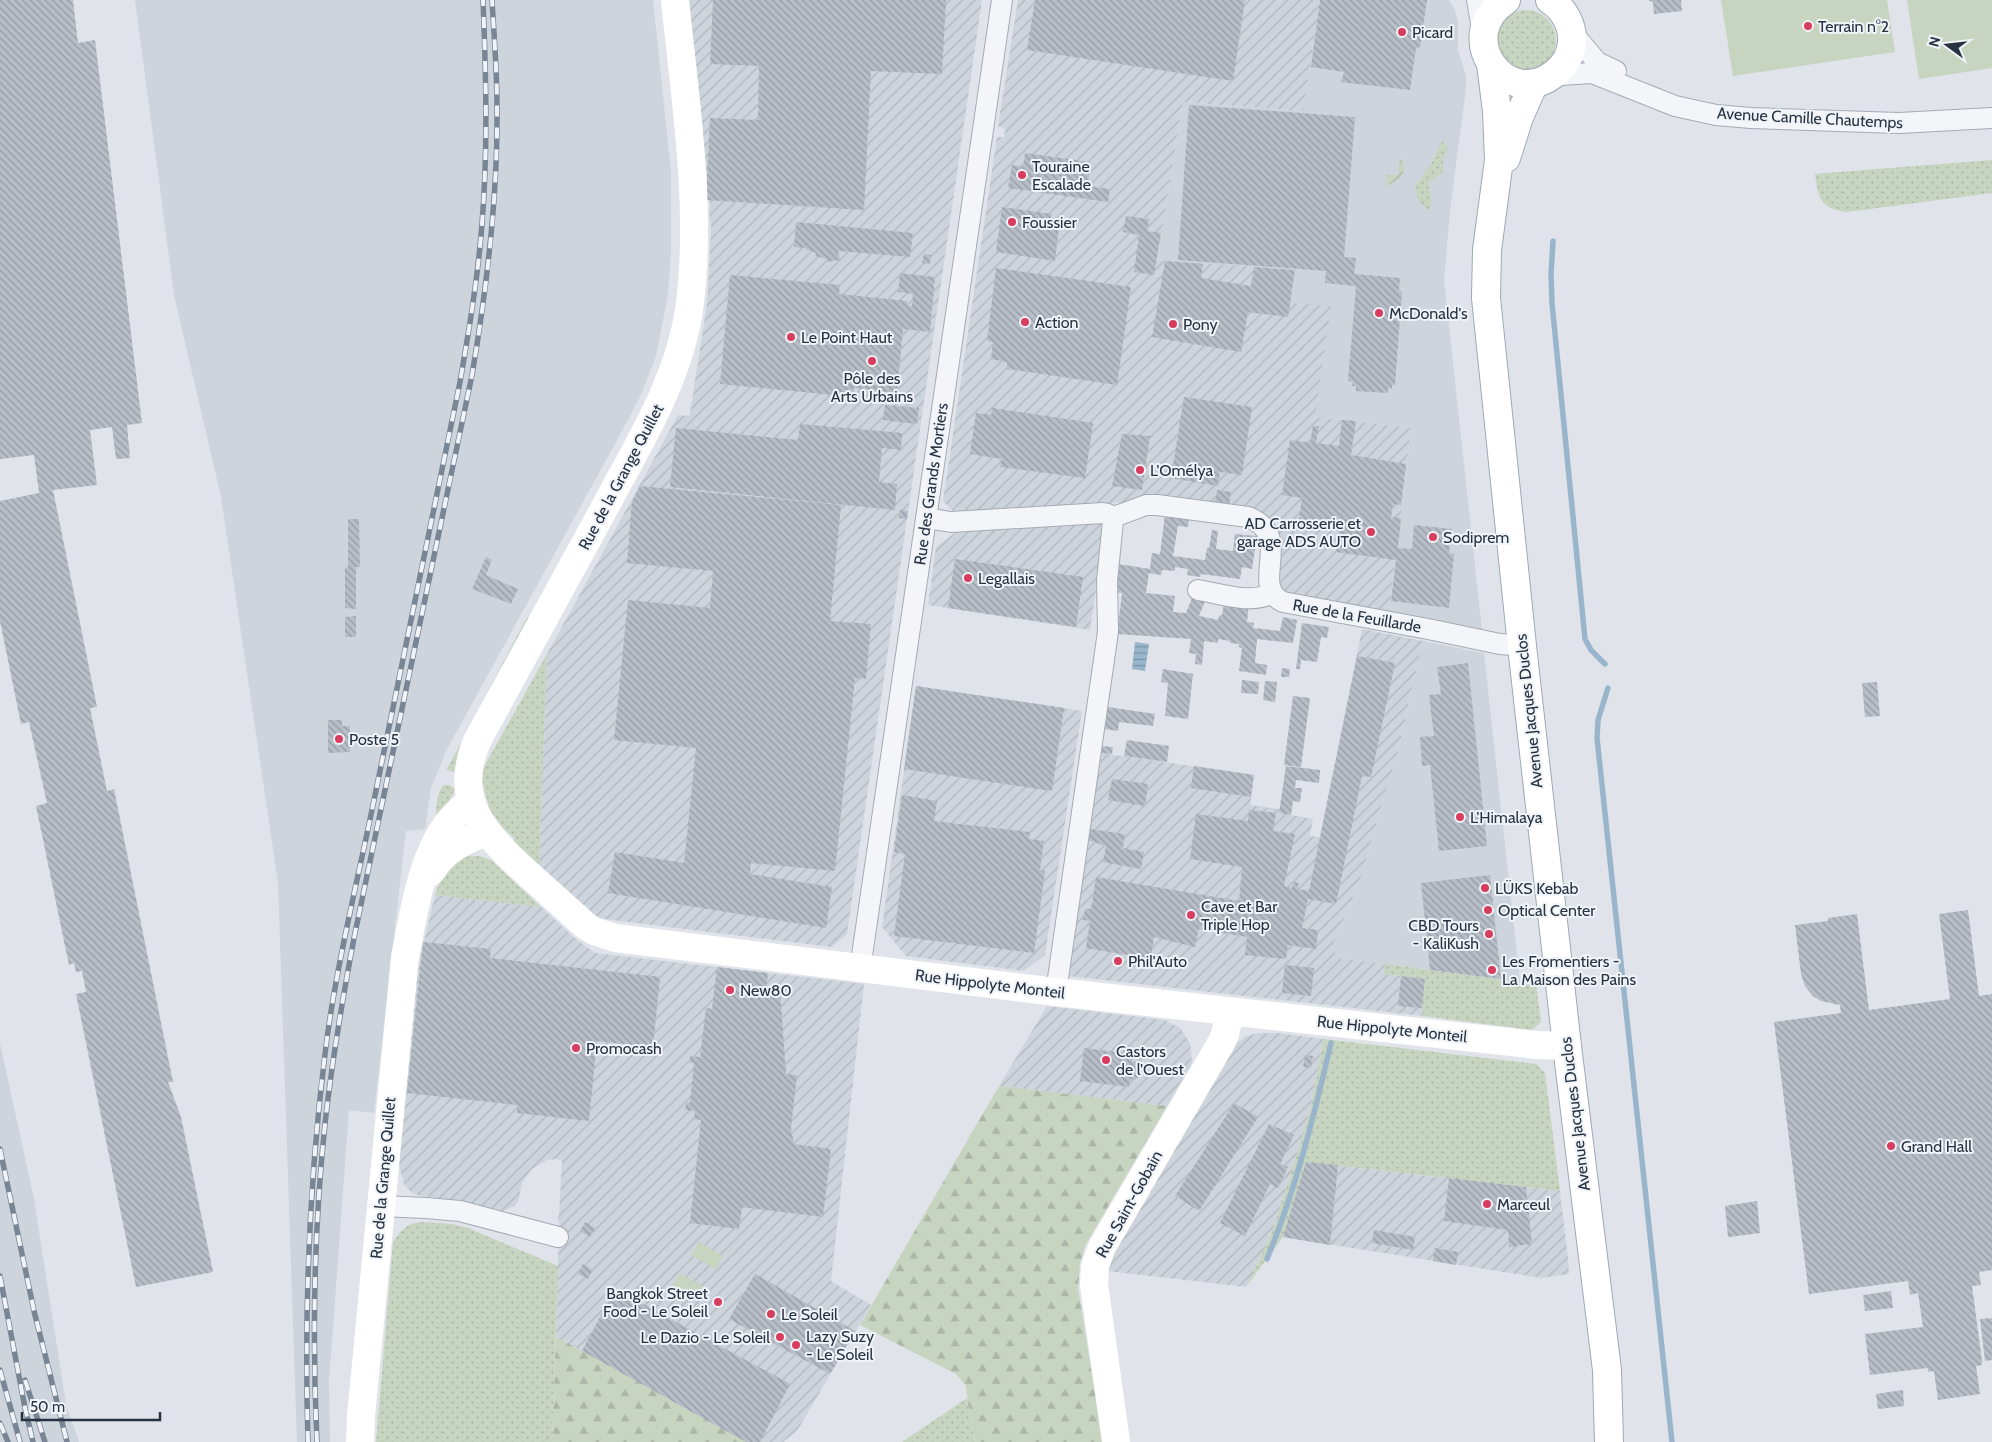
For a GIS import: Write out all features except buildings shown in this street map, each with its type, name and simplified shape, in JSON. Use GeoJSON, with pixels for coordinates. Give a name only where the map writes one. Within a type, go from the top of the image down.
{"type":"FeatureCollection","features":[{"type":"Feature","properties":{"kind":"street","name":"Rue de la Grange Quillet"},"geometry":{"type":"LineString","coordinates":[[360,1442],[405,957],[426,868],[434,847],[444,830],[455,815],[470,802],[468,766],[477,741],[662,402],[676,366],[688,310],[694,247],[691,155],[675,0]]}},
{"type":"Feature","properties":{"kind":"street","name":"Rue des Grands Mortiers"},"geometry":{"type":"LineString","coordinates":[[860,968],[1002,0]]}},
{"type":"Feature","properties":{"kind":"street"},"geometry":{"type":"LineString","coordinates":[[1477,0],[1483,38]]}},
{"type":"Feature","properties":{"kind":"street"},"geometry":{"type":"LineString","coordinates":[[1483,38],[1490,14],[1498,5],[1506,0]]}},
{"type":"Feature","properties":{"kind":"street"},"geometry":{"type":"LineString","coordinates":[[1491,64],[1499,73],[1510,80],[1522,83],[1540,81],[1560,70],[1571,50],[1561,11]]}},
{"type":"Feature","properties":{"kind":"street","name":"Avenue Camille Chautemps"},"geometry":{"type":"LineString","coordinates":[[1561,11],[1597,62],[1675,95],[1689,99],[1741,106],[1878,111],[1934,111],[1992,107]]}},
{"type":"Feature","properties":{"kind":"street","name":"Avenue Jacques Duclos"},"geometry":{"type":"LineString","coordinates":[[1483,38],[1485,52],[1491,64],[1496,96],[1499,160],[1487,250],[1486,298],[1522,646],[1567,1046],[1607,1370],[1609,1442]]}},
{"type":"Feature","properties":{"kind":"street","name":"Avenue Camille Chautemps"},"geometry":{"type":"LineString","coordinates":[[1540,81],[1561,75],[1592,73],[1675,106],[1716,115],[1751,118],[1899,123],[1992,118]]}},
{"type":"Feature","properties":{"kind":"street","name":"Avenue Jacques Duclos"},"geometry":{"type":"LineString","coordinates":[[1494,200],[1513,135],[1540,81]]}},
{"type":"Feature","properties":{"kind":"street","name":"Rue de la Feuillarde"},"geometry":{"type":"LineString","coordinates":[[1111,518],[1146,505],[1157,505],[1233,514],[1258,521],[1264,527],[1271,542],[1271,594],[1283,602],[1294,606],[1428,629],[1500,644],[1522,646]]}},
{"type":"Feature","properties":{"kind":"street"},"geometry":{"type":"LineString","coordinates":[[926,518],[950,522],[1097,512],[1108,514],[1111,518],[1112,533],[1107,581],[1108,631],[1056,992]]}},
{"type":"Feature","properties":{"kind":"street"},"geometry":{"type":"LineString","coordinates":[[1198,590],[1245,599],[1260,599],[1271,594]]}},
{"type":"Feature","properties":{"kind":"street","name":"Rue Hippolyte Monteil"},"geometry":{"type":"LineString","coordinates":[[470,802],[487,832],[507,854],[586,926],[604,936],[1056,992],[1527,1044],[1567,1046]]}},
{"type":"Feature","properties":{"kind":"street","name":"Rue de la Grange Quillet"},"geometry":{"type":"LineString","coordinates":[[414,915],[430,874],[442,857],[458,845],[487,832]]}},
{"type":"Feature","properties":{"kind":"street","name":"Rue Saint-Gobain"},"geometry":{"type":"LineString","coordinates":[[1116,1442],[1094,1284],[1095,1266],[1102,1247],[1220,1045],[1227,1029],[1230,1011]]}},
{"type":"Feature","properties":{"kind":"street"},"geometry":{"type":"LineString","coordinates":[[381,1206],[460,1211],[558,1237]]}},
{"type":"Feature","properties":{"kind":"street","name":"Avenue Jacques Duclos"},"geometry":{"type":"LineString","coordinates":[[1607,1370],[1614,1396],[1621,1442]]}},
{"type":"Feature","properties":{"kind":"shaded area"},"geometry":{"type":"Polygon","coordinates":[[[135,0],[653,0],[671,171],[671,250],[668,295],[656,356],[640,397],[446,751],[431,788],[425,829],[406,831],[374,1113],[349,1110],[329,1382],[330,1442],[297,1442],[278,883],[221,497],[174,295],[135,0]]]}},
{"type":"Feature","properties":{"kind":"shaded area"},"geometry":{"type":"Polygon","coordinates":[[[686,0],[982,0],[847,934],[832,947],[596,918],[539,866],[547,654],[678,415],[689,416],[690,413],[707,304],[711,225],[709,214],[710,201],[706,200],[707,173],[705,172],[686,0]]]}},
{"type":"Feature","properties":{"kind":"shaded area"},"geometry":{"type":"Polygon","coordinates":[[[1018,0],[1320,0],[1303,111],[1183,102],[1157,260],[1295,270],[1290,303],[1331,306],[1315,417],[1411,428],[1389,613],[1277,595],[1278,519],[1144,501],[957,515],[943,501],[997,137],[1004,137],[1005,129],[998,126],[1018,0]]]}},
{"type":"Feature","properties":{"kind":"shaded area"},"geometry":{"type":"Polygon","coordinates":[[[1320,0],[1449,0],[1455,10],[1458,22],[1458,50],[1466,76],[1466,89],[1450,211],[1444,280],[1482,630],[1389,614],[1411,428],[1314,417],[1290,303],[1295,270],[1157,261],[1183,102],[1302,111],[1320,0]]]}},
{"type":"Feature","properties":{"kind":"shaded area"},"geometry":{"type":"Polygon","coordinates":[[[1106,522],[1090,630],[928,605],[936,547],[957,531],[1106,522]]]}},
{"type":"Feature","properties":{"kind":"shaded area"},"geometry":{"type":"Polygon","coordinates":[[[1362,629],[1423,641],[1399,747],[1360,880],[1330,952],[1341,954],[1340,958],[1385,964],[1384,974],[1425,979],[1423,1016],[1068,976],[1101,753],[1254,775],[1250,805],[1280,809],[1279,813],[1313,819],[1310,836],[1320,837],[1362,629]]]}},
{"type":"Feature","properties":{"kind":"shaded area"},"geometry":{"type":"Polygon","coordinates":[[[1423,641],[1484,653],[1520,982],[1340,958],[1330,952],[1360,880],[1399,747],[1423,641]]]}},
{"type":"Feature","properties":{"kind":"shaded area"},"geometry":{"type":"Polygon","coordinates":[[[916,686],[1082,711],[1045,955],[1024,971],[906,956],[882,927],[916,686]]]}},
{"type":"Feature","properties":{"kind":"shaded area"},"geometry":{"type":"Polygon","coordinates":[[[435,895],[541,907],[577,940],[595,953],[864,984],[831,1281],[871,1305],[797,1431],[783,1442],[746,1442],[556,1337],[559,1221],[557,1220],[559,1215],[562,1161],[557,1159],[547,1160],[532,1169],[522,1183],[518,1202],[515,1206],[501,1212],[461,1201],[421,1196],[412,1193],[404,1185],[399,1165],[416,976],[435,895]]]}},
{"type":"Feature","properties":{"kind":"shaded area"},"geometry":{"type":"Polygon","coordinates":[[[1047,1006],[1165,1020],[1180,1028],[1190,1043],[1192,1063],[1167,1106],[999,1086],[1047,1006]]]}},
{"type":"Feature","properties":{"kind":"shaded area"},"geometry":{"type":"Polygon","coordinates":[[[1259,1033],[1277,1033],[1324,1039],[1310,1110],[1293,1168],[1271,1235],[1246,1287],[1107,1271],[1109,1261],[1234,1045],[1246,1036],[1259,1033]]]}},
{"type":"Feature","properties":{"kind":"shaded area"},"geometry":{"type":"Polygon","coordinates":[[[0,1043],[34,1199],[66,1404],[79,1442],[0,1442],[0,1043]]]}},
{"type":"Feature","properties":{"kind":"shaded area"},"geometry":{"type":"Polygon","coordinates":[[[1306,1162],[1560,1191],[1569,1274],[1542,1278],[1283,1237],[1306,1162]]]}},
{"type":"Feature","properties":{"kind":"green space","name":"Terrain n°2"},"geometry":{"type":"Polygon","coordinates":[[[1721,0],[1887,0],[1895,52],[1733,76],[1721,0]]]}},
{"type":"Feature","properties":{"kind":"green space"},"geometry":{"type":"Polygon","coordinates":[[[1907,0],[1992,0],[1992,68],[1919,79],[1907,0]]]}},
{"type":"Feature","properties":{"kind":"green space"},"geometry":{"type":"Polygon","coordinates":[[[1526,10],[1542,15],[1547,19],[1551,24],[1556,40],[1551,56],[1547,61],[1542,65],[1526,70],[1510,65],[1505,61],[1501,56],[1496,40],[1501,24],[1505,19],[1510,15],[1526,10]]]}},
{"type":"Feature","properties":{"kind":"green space"},"geometry":{"type":"Polygon","coordinates":[[[1442,141],[1448,149],[1443,160],[1443,172],[1428,183],[1431,196],[1430,211],[1420,203],[1415,191],[1417,183],[1431,164],[1442,141]]]}},
{"type":"Feature","properties":{"kind":"green space"},"geometry":{"type":"Polygon","coordinates":[[[1400,158],[1404,167],[1402,175],[1395,182],[1386,186],[1387,175],[1398,175],[1400,158]]]}},
{"type":"Feature","properties":{"kind":"green space"},"geometry":{"type":"Polygon","coordinates":[[[1992,160],[1992,193],[1847,212],[1826,205],[1819,195],[1815,174],[1992,160]]]}},
{"type":"Feature","properties":{"kind":"green space"},"geometry":{"type":"Polygon","coordinates":[[[537,612],[455,772],[449,771],[447,769],[526,619],[537,612]]]}},
{"type":"Feature","properties":{"kind":"green space"},"geometry":{"type":"Polygon","coordinates":[[[547,654],[539,866],[514,843],[514,838],[503,828],[490,810],[481,772],[547,654]]]}},
{"type":"Feature","properties":{"kind":"green space"},"geometry":{"type":"Polygon","coordinates":[[[444,785],[449,785],[455,789],[441,818],[436,812],[437,801],[444,785]]]}},
{"type":"Feature","properties":{"kind":"green space"},"geometry":{"type":"Polygon","coordinates":[[[469,856],[480,856],[491,860],[541,907],[435,895],[440,881],[451,866],[469,856]]]}},
{"type":"Feature","properties":{"kind":"green space"},"geometry":{"type":"Polygon","coordinates":[[[1385,964],[1536,984],[1541,1022],[1532,1030],[1423,1016],[1425,979],[1384,974],[1385,964]]]}},
{"type":"Feature","properties":{"kind":"green space"},"geometry":{"type":"Polygon","coordinates":[[[1324,1039],[1536,1064],[1545,1073],[1560,1191],[1307,1162],[1283,1237],[1246,1287],[1271,1235],[1293,1168],[1310,1110],[1324,1039]]]}},
{"type":"Feature","properties":{"kind":"green space"},"geometry":{"type":"Polygon","coordinates":[[[999,1086],[1167,1106],[1085,1246],[1080,1264],[1078,1288],[1103,1442],[976,1442],[970,1420],[966,1386],[956,1374],[860,1325],[999,1086]]]}},
{"type":"Feature","properties":{"kind":"green space"},"geometry":{"type":"Polygon","coordinates":[[[421,1222],[452,1224],[468,1228],[558,1266],[552,1442],[376,1442],[393,1242],[404,1228],[421,1222]]]}},
{"type":"Feature","properties":{"kind":"green space"},"geometry":{"type":"Polygon","coordinates":[[[699,1242],[723,1256],[716,1269],[691,1255],[699,1242]]]}},
{"type":"Feature","properties":{"kind":"green space"},"geometry":{"type":"Polygon","coordinates":[[[680,1273],[705,1288],[698,1301],[673,1286],[680,1273]]]}},
{"type":"Feature","properties":{"kind":"green space"},"geometry":{"type":"Polygon","coordinates":[[[556,1337],[582,1351],[746,1442],[552,1442],[556,1337]]]}},
{"type":"Feature","properties":{"kind":"green space"},"geometry":{"type":"Polygon","coordinates":[[[967,1398],[976,1442],[902,1442],[967,1398]]]}},
{"type":"Feature","properties":{"kind":"water"},"geometry":{"type":"Polygon","coordinates":[[[1135,642],[1149,644],[1145,671],[1132,669],[1135,642]]]}},
{"type":"Feature","properties":{"kind":"waterway"},"geometry":{"type":"LineString","coordinates":[[1553,241],[1552,303],[1585,639],[1591,650],[1605,664]]}},
{"type":"Feature","properties":{"kind":"waterway"},"geometry":{"type":"LineString","coordinates":[[1608,688],[1598,720],[1597,738],[1672,1442]]}},
{"type":"Feature","properties":{"kind":"waterway"},"geometry":{"type":"LineString","coordinates":[[1267,1259],[1296,1179],[1331,1043]]}},
{"type":"Feature","properties":{"kind":"railway"},"geometry":{"type":"LineString","coordinates":[[308,1442],[307,1296],[309,1248],[315,1151],[325,1054],[340,961],[460,382],[473,303],[484,196],[486,140],[483,0]]}},
{"type":"Feature","properties":{"kind":"railway"},"geometry":{"type":"LineString","coordinates":[[317,1442],[315,1362],[316,1243],[321,1163],[328,1100],[338,1028],[355,933],[472,375],[487,275],[496,174],[497,140],[497,93],[492,0]]}},
{"type":"Feature","properties":{"kind":"railway"},"geometry":{"type":"LineString","coordinates":[[0,1149],[34,1311],[67,1442]]}},
{"type":"Feature","properties":{"kind":"railway"},"geometry":{"type":"LineString","coordinates":[[0,1276],[33,1442]]}},
{"type":"Feature","properties":{"kind":"railway"},"geometry":{"type":"LineString","coordinates":[[0,1370],[20,1442]]}},
{"type":"Feature","properties":{"kind":"railway"},"geometry":{"type":"LineString","coordinates":[[25,1380],[45,1442]]}},
{"type":"Feature","properties":{"kind":"railway"},"geometry":{"type":"LineString","coordinates":[[0,1423],[8,1442]]}},
{"type":"Feature","properties":{"kind":"place","name":"Terrain n°2"},"geometry":{"type":"Point","coordinates":[1808,26]}},
{"type":"Feature","properties":{"kind":"place","name":"Picard"},"geometry":{"type":"Point","coordinates":[1402,32]}},
{"type":"Feature","properties":{"kind":"place","name":"Touraine Escalade"},"geometry":{"type":"Point","coordinates":[1022,175]}},
{"type":"Feature","properties":{"kind":"place","name":"Foussier"},"geometry":{"type":"Point","coordinates":[1012,222]}},
{"type":"Feature","properties":{"kind":"place","name":"McDonald's"},"geometry":{"type":"Point","coordinates":[1379,313]}},
{"type":"Feature","properties":{"kind":"place","name":"Action"},"geometry":{"type":"Point","coordinates":[1025,322]}},
{"type":"Feature","properties":{"kind":"place","name":"Pony"},"geometry":{"type":"Point","coordinates":[1173,324]}},
{"type":"Feature","properties":{"kind":"place","name":"Le Point Haut"},"geometry":{"type":"Point","coordinates":[791,337]}},
{"type":"Feature","properties":{"kind":"place","name":"Pôle des Arts Urbains"},"geometry":{"type":"Point","coordinates":[872,361]}},
{"type":"Feature","properties":{"kind":"place","name":"L'Omélya"},"geometry":{"type":"Point","coordinates":[1140,470]}},
{"type":"Feature","properties":{"kind":"place","name":"AD Carrosserie et garage ADS AUTO"},"geometry":{"type":"Point","coordinates":[1371,532]}},
{"type":"Feature","properties":{"kind":"place","name":"Sodiprem"},"geometry":{"type":"Point","coordinates":[1433,537]}},
{"type":"Feature","properties":{"kind":"place","name":"Legallais"},"geometry":{"type":"Point","coordinates":[968,578]}},
{"type":"Feature","properties":{"kind":"place","name":"Poste 5"},"geometry":{"type":"Point","coordinates":[339,739]}},
{"type":"Feature","properties":{"kind":"place","name":"L'Himalaya"},"geometry":{"type":"Point","coordinates":[1460,817]}},
{"type":"Feature","properties":{"kind":"place","name":"LÜKS Kebab"},"geometry":{"type":"Point","coordinates":[1485,888]}},
{"type":"Feature","properties":{"kind":"place","name":"Optical Center"},"geometry":{"type":"Point","coordinates":[1488,910]}},
{"type":"Feature","properties":{"kind":"place","name":"Cave et Bar Triple Hop"},"geometry":{"type":"Point","coordinates":[1191,915]}},
{"type":"Feature","properties":{"kind":"place","name":"CBD Tours - KaliKush"},"geometry":{"type":"Point","coordinates":[1489,934]}},
{"type":"Feature","properties":{"kind":"place","name":"Phil'Auto"},"geometry":{"type":"Point","coordinates":[1118,961]}},
{"type":"Feature","properties":{"kind":"place","name":"Les Fromentiers - La Maison des Pains"},"geometry":{"type":"Point","coordinates":[1492,970]}},
{"type":"Feature","properties":{"kind":"place","name":"New80"},"geometry":{"type":"Point","coordinates":[730,990]}},
{"type":"Feature","properties":{"kind":"place","name":"Promocash"},"geometry":{"type":"Point","coordinates":[576,1048]}},
{"type":"Feature","properties":{"kind":"place","name":"Castors de l'Ouest"},"geometry":{"type":"Point","coordinates":[1106,1060]}},
{"type":"Feature","properties":{"kind":"place","name":"Grand Hall"},"geometry":{"type":"Point","coordinates":[1891,1146]}},
{"type":"Feature","properties":{"kind":"place","name":"Marceul"},"geometry":{"type":"Point","coordinates":[1487,1204]}},
{"type":"Feature","properties":{"kind":"place","name":"Bangkok Street Food - Le Soleil"},"geometry":{"type":"Point","coordinates":[718,1302]}},
{"type":"Feature","properties":{"kind":"place","name":"Le Soleil"},"geometry":{"type":"Point","coordinates":[771,1314]}},
{"type":"Feature","properties":{"kind":"place","name":"Le Dazio - Le Soleil"},"geometry":{"type":"Point","coordinates":[780,1337]}},
{"type":"Feature","properties":{"kind":"place","name":"Lazy Suzy - Le Soleil"},"geometry":{"type":"Point","coordinates":[796,1345]}}]}
